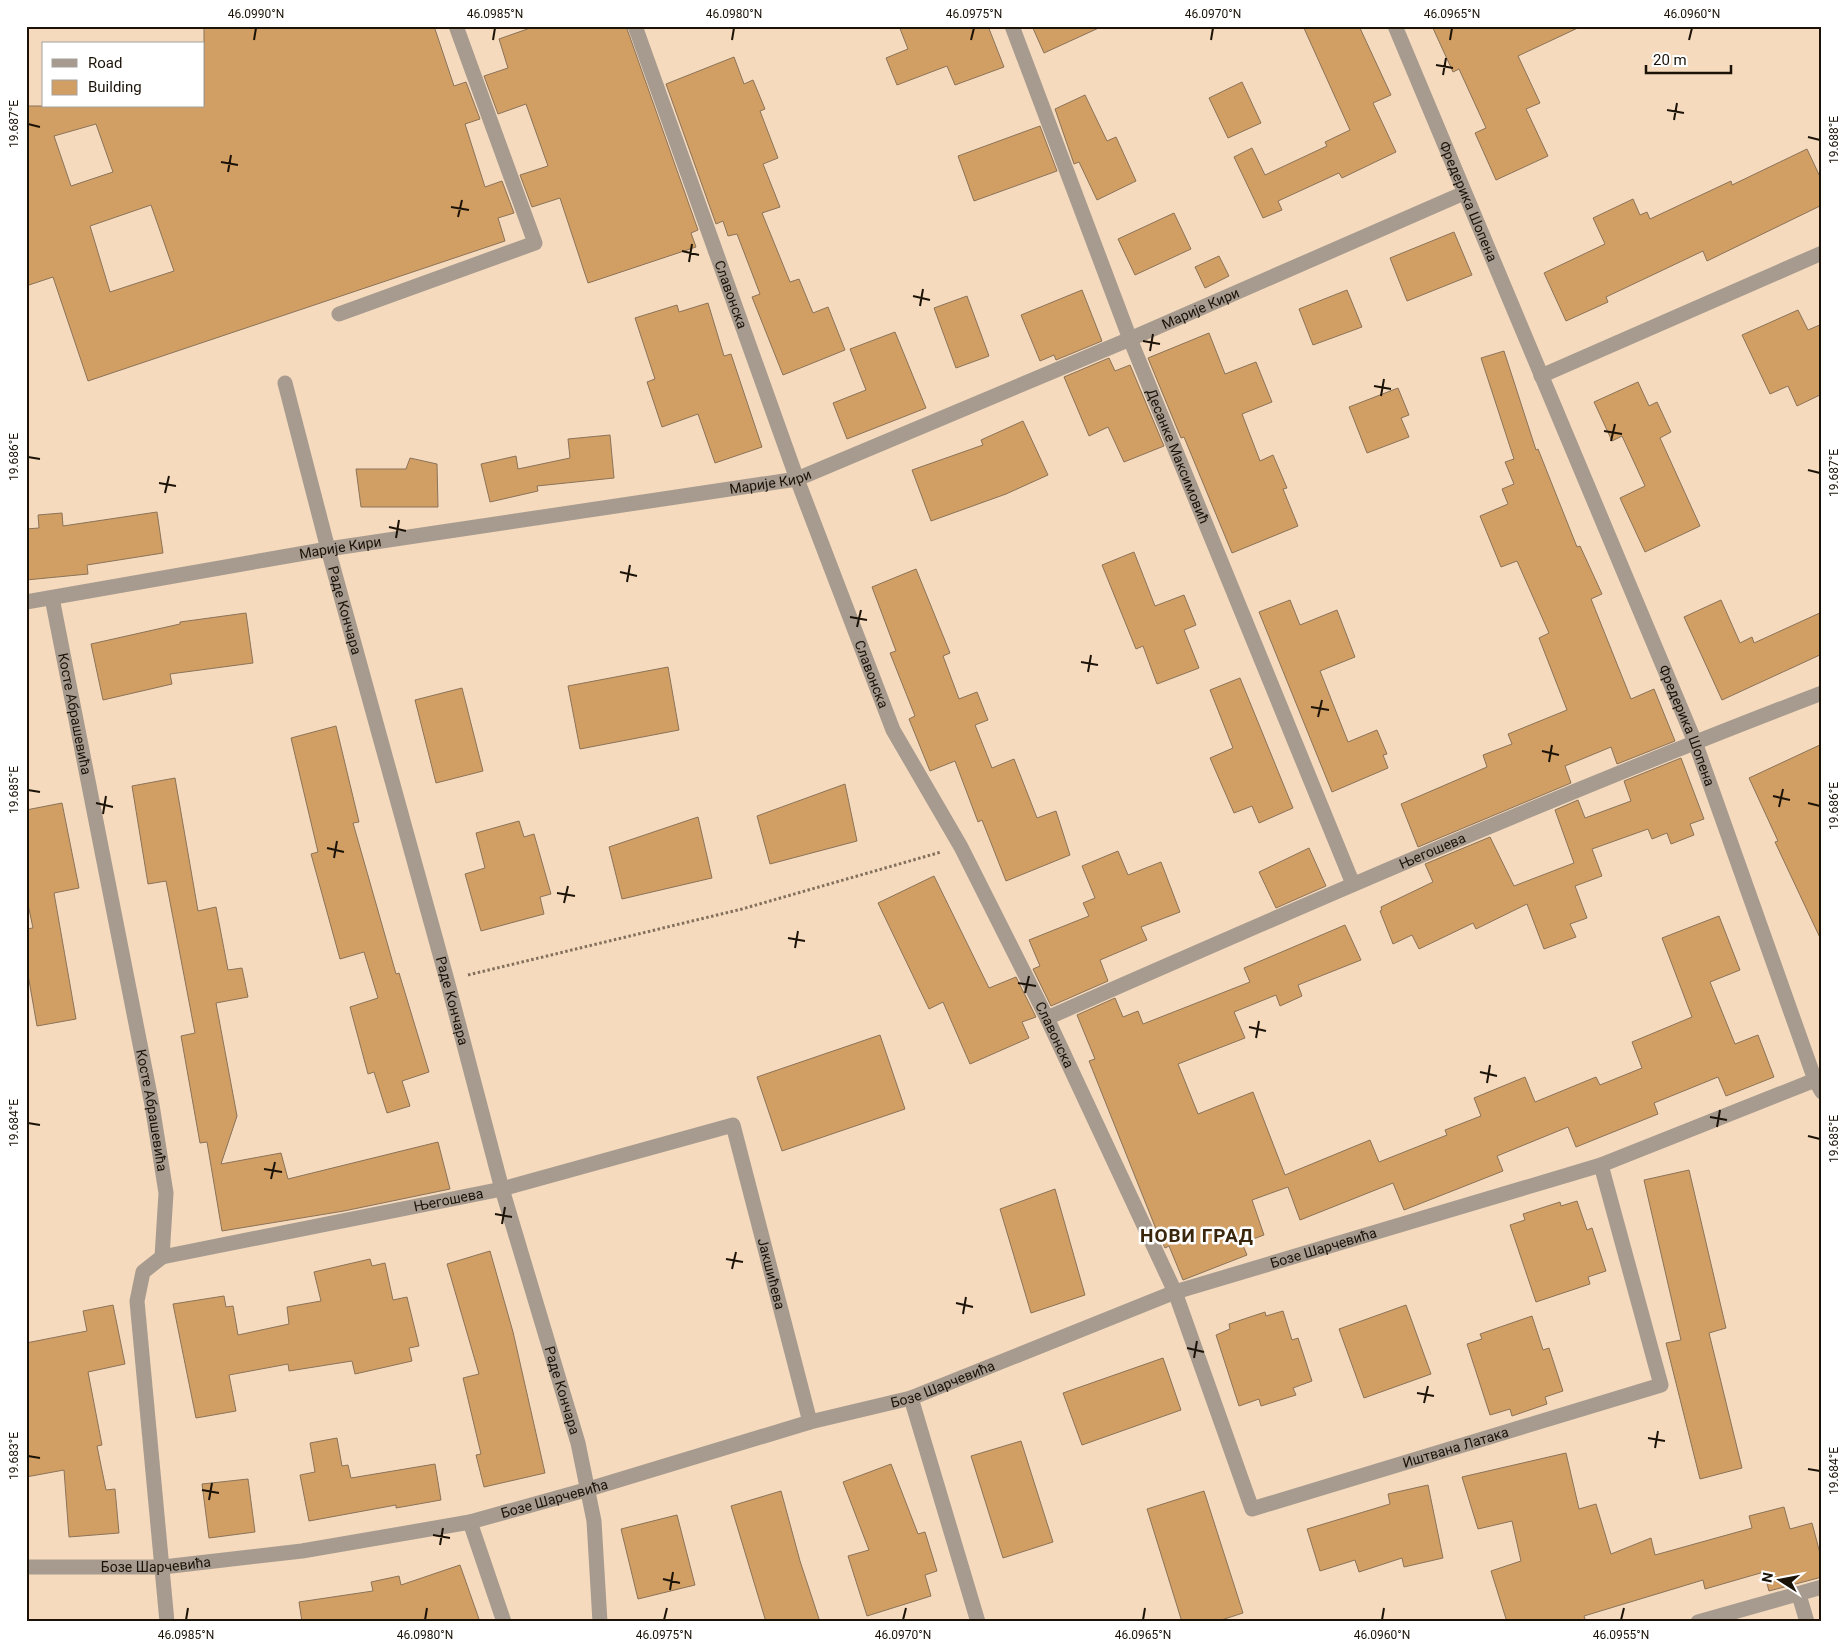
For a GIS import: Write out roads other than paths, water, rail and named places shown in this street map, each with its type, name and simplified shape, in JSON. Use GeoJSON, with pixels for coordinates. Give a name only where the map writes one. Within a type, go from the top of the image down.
{"type":"FeatureCollection","features":[{"type":"Feature","properties":{"kind":"street"},"geometry":{"type":"LineString","coordinates":[[339,314],[535,243],[456,26]]}},
{"type":"Feature","properties":{"kind":"street","name":"Славонска"},"geometry":{"type":"LineString","coordinates":[[635,26],[797,479],[893,730],[961,847],[1047,1018],[1175,1292]]}},
{"type":"Feature","properties":{"kind":"street","name":"Десанке Максимовић"},"geometry":{"type":"LineString","coordinates":[[1012,26],[1130,339],[1353,884]]}},
{"type":"Feature","properties":{"kind":"street","name":"Фредерика Шопена"},"geometry":{"type":"LineString","coordinates":[[1395,26],[1695,742],[1818,1086]]}},
{"type":"Feature","properties":{"kind":"street","name":"Марије Кири"},"geometry":{"type":"LineString","coordinates":[[26,602],[328,549],[797,479],[1130,339],[1464,193]]}},
{"type":"Feature","properties":{"kind":"street"},"geometry":{"type":"LineString","coordinates":[[1541,376],[1822,253]]}},
{"type":"Feature","properties":{"kind":"street","name":"Раде Кончара"},"geometry":{"type":"LineString","coordinates":[[285,383],[328,549],[448,980],[502,1189],[578,1443],[589,1489],[594,1521],[600,1622]]}},
{"type":"Feature","properties":{"kind":"street","name":"Косте Абрашевића"},"geometry":{"type":"LineString","coordinates":[[52,598],[153,1115],[166,1193],[162,1256]]}},
{"type":"Feature","properties":{"kind":"street","name":"Његошева"},"geometry":{"type":"LineString","coordinates":[[1047,1018],[1353,884],[1695,742],[1822,694]]}},
{"type":"Feature","properties":{"kind":"street","name":"Бозе Шарчевића"},"geometry":{"type":"LineString","coordinates":[[26,1567],[163,1568],[302,1552],[470,1522],[589,1489],[810,1422],[911,1398],[1175,1292],[1601,1165],[1818,1086]]}},
{"type":"Feature","properties":{"kind":"street","name":"Његошева"},"geometry":{"type":"LineString","coordinates":[[162,1256],[502,1189],[733,1124]]}},
{"type":"Feature","properties":{"kind":"street","name":"Јакшићева"},"geometry":{"type":"LineString","coordinates":[[733,1124],[810,1422]]}},
{"type":"Feature","properties":{"kind":"street","name":"Иштвана Латака"},"geometry":{"type":"LineString","coordinates":[[1175,1292],[1252,1509],[1661,1385],[1601,1165]]}},
{"type":"Feature","properties":{"kind":"street"},"geometry":{"type":"LineString","coordinates":[[162,1256],[143,1272],[137,1301],[168,1622]]}},
{"type":"Feature","properties":{"kind":"street"},"geometry":{"type":"LineString","coordinates":[[911,1398],[978,1622]]}},
{"type":"Feature","properties":{"kind":"street"},"geometry":{"type":"LineString","coordinates":[[470,1522],[504,1622]]}},
{"type":"Feature","properties":{"kind":"street"},"geometry":{"type":"LineString","coordinates":[[1698,1622],[1822,1587]]}},
{"type":"Feature","properties":{"kind":"street"},"geometry":{"type":"LineString","coordinates":[[1799,1595],[1807,1622]]}},
{"type":"Feature","properties":{"kind":"district","name":"НОВИ ГРАД"},"geometry":{"type":"Point","coordinates":[1197,1235]}}]}
